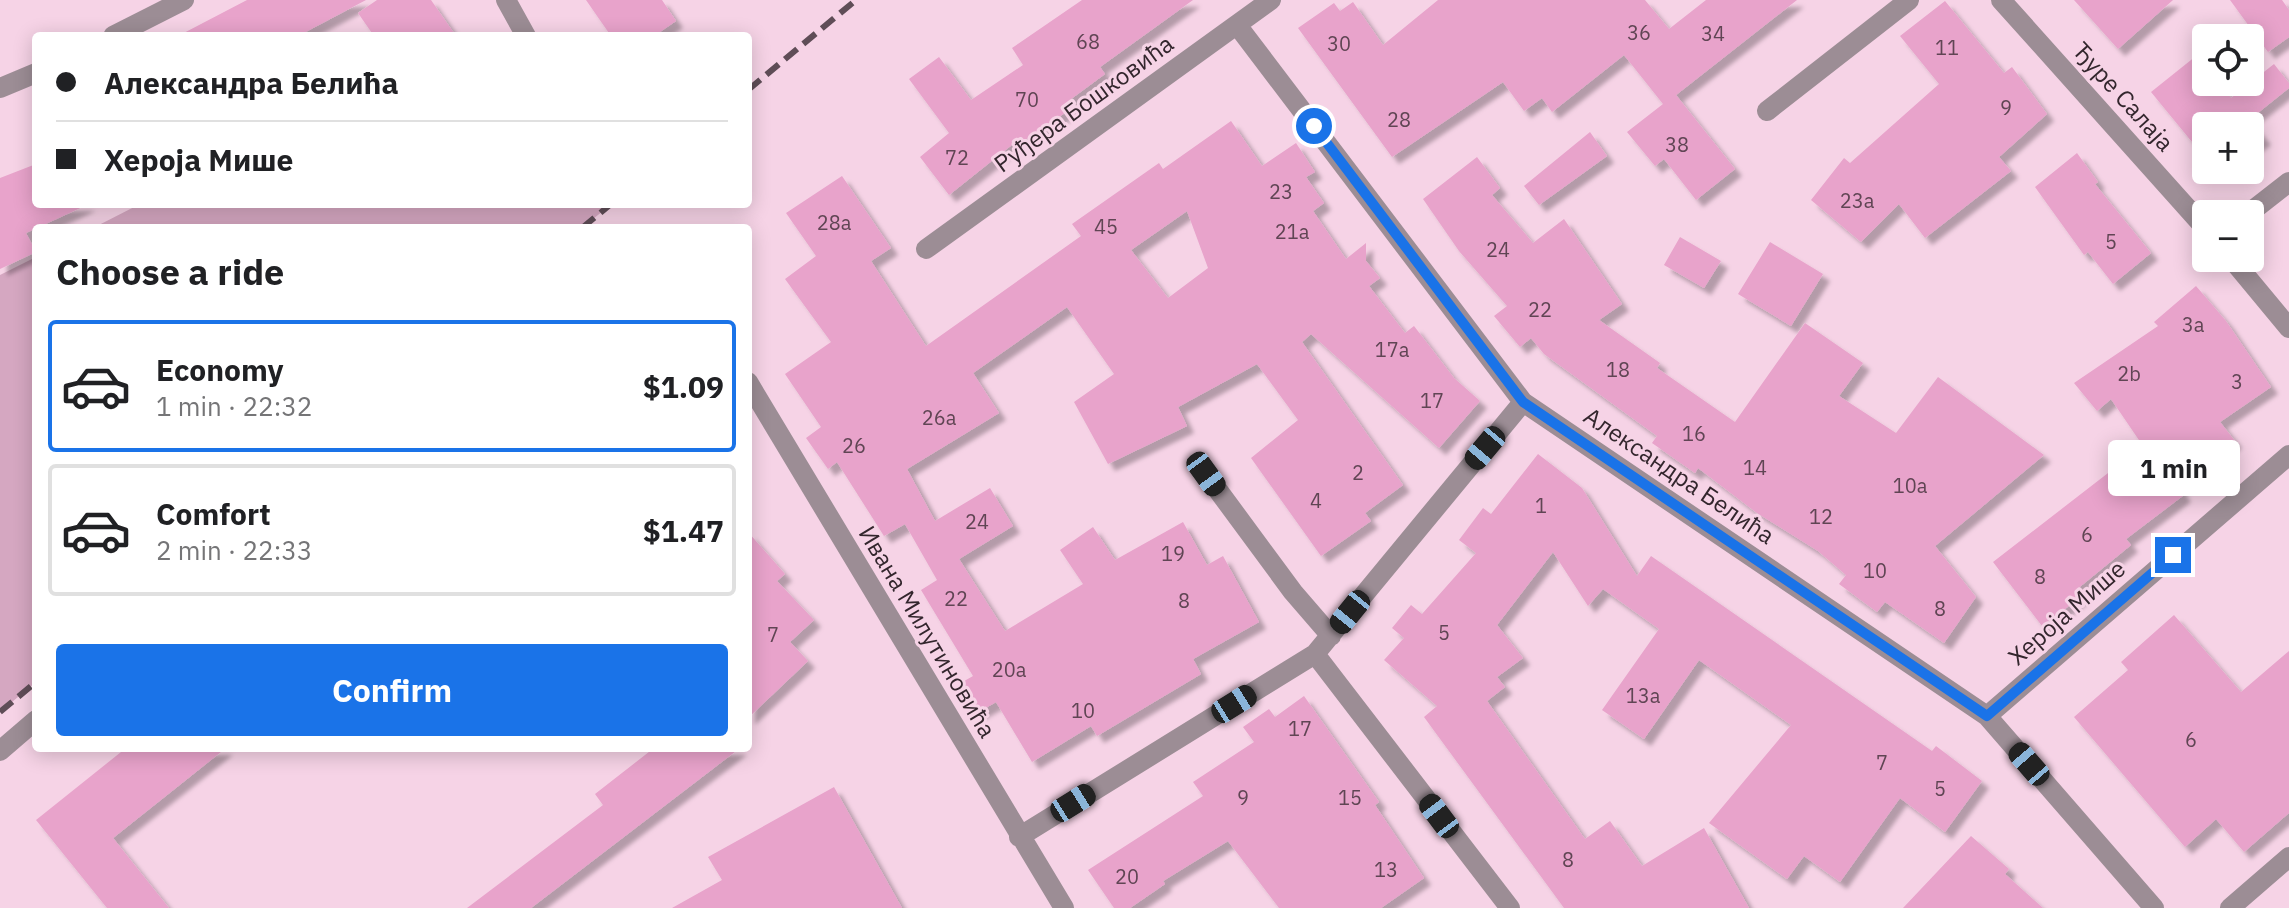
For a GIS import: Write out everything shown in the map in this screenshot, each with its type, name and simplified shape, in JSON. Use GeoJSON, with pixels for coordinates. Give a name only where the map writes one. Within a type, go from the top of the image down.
{"type":"FeatureCollection","features":[{"type":"Feature","properties":{"kind":"street"},"geometry":{"type":"LineString","coordinates":[[121,32],[184,0]]}},
{"type":"Feature","properties":{"kind":"street"},"geometry":{"type":"LineString","coordinates":[[506,0],[524,32]]}},
{"type":"Feature","properties":{"kind":"street","name":"Руђера Бошковића"},"geometry":{"type":"LineString","coordinates":[[926,249],[1271,0]]}},
{"type":"Feature","properties":{"kind":"street"},"geometry":{"type":"LineString","coordinates":[[1767,111],[1909,0]]}},
{"type":"Feature","properties":{"kind":"street","name":"Ђуре Салаја"},"geometry":{"type":"LineString","coordinates":[[2001,0],[2192,213]]}},
{"type":"Feature","properties":{"kind":"street","name":"Александра Белића"},"geometry":{"type":"LineString","coordinates":[[1237,25],[1523,402],[1987,716],[2154,908]]}},
{"type":"Feature","properties":{"kind":"street"},"geometry":{"type":"LineString","coordinates":[[0,88],[32,75]]}},
{"type":"Feature","properties":{"kind":"street"},"geometry":{"type":"LineString","coordinates":[[2264,202],[2289,182]]}},
{"type":"Feature","properties":{"kind":"street"},"geometry":{"type":"LineString","coordinates":[[2243,272],[2289,328]]}},
{"type":"Feature","properties":{"kind":"street","name":"Ивана Милутиновића"},"geometry":{"type":"LineString","coordinates":[[752,389],[1064,908]]}},
{"type":"Feature","properties":{"kind":"street"},"geometry":{"type":"LineString","coordinates":[[1019,837],[1315,654],[1523,402]]}},
{"type":"Feature","properties":{"kind":"street","name":"Хероја Мише"},"geometry":{"type":"LineString","coordinates":[[1987,716],[2289,455]]}},
{"type":"Feature","properties":{"kind":"street"},"geometry":{"type":"LineString","coordinates":[[1206,474],[1293,592],[1331,636]]}},
{"type":"Feature","properties":{"kind":"street"},"geometry":{"type":"LineString","coordinates":[[1315,654],[1510,908]]}},
{"type":"Feature","properties":{"kind":"street"},"geometry":{"type":"LineString","coordinates":[[0,751],[32,723]]}},
{"type":"Feature","properties":{"kind":"street"},"geometry":{"type":"LineString","coordinates":[[2230,908],[2289,857]]}},
{"type":"Feature","properties":{"kind":"shaded area"},"geometry":{"type":"Polygon","coordinates":[[[132,208],[607,208],[587,224],[101,224],[132,208]]]}},
{"type":"Feature","properties":{"kind":"shaded area"},"geometry":{"type":"Polygon","coordinates":[[[32,259],[32,685],[0,712],[0,275],[32,259]]]}},
{"type":"Feature","properties":{"kind":"building"},"geometry":{"type":"Polygon","coordinates":[[[247,0],[366,0],[306,32],[186,32],[247,0]]]}},
{"type":"Feature","properties":{"kind":"building"},"geometry":{"type":"Polygon","coordinates":[[[377,0],[431,0],[453,32],[371,32],[358,13],[377,0]]]}},
{"type":"Feature","properties":{"kind":"building"},"geometry":{"type":"Polygon","coordinates":[[[586,0],[662,0],[676,21],[660,32],[608,32],[586,0]]]}},
{"type":"Feature","properties":{"kind":"building"},"geometry":{"type":"Polygon","coordinates":[[[1082,0],[1193,0],[1100,67],[1105,74],[1071,99],[1075,106],[1015,147],[1013,144],[949,195],[920,157],[949,133],[909,79],[939,57],[971,100],[1023,65],[1012,48],[1082,0]]]}},
{"type":"Feature","properties":{"kind":"building"},"geometry":{"type":"Polygon","coordinates":[[[1438,0],[1645,0],[1669,29],[1706,0],[1797,0],[1676,95],[1735,169],[1696,200],[1664,159],[1655,166],[1627,132],[1663,104],[1624,55],[1552,112],[1542,98],[1524,111],[1503,82],[1392,157],[1298,28],[1334,3],[1340,11],[1353,2],[1383,45],[1438,0]]]}},
{"type":"Feature","properties":{"kind":"building"},"geometry":{"type":"Polygon","coordinates":[[[2074,0],[2173,0],[2118,49],[2074,0]]]}},
{"type":"Feature","properties":{"kind":"building"},"geometry":{"type":"Polygon","coordinates":[[[2230,0],[2282,0],[2289,10],[2289,37],[2268,52],[2264,47],[2264,24],[2248,24],[2230,0]]]}},
{"type":"Feature","properties":{"kind":"building"},"geometry":{"type":"Polygon","coordinates":[[[1945,1],[2004,73],[2012,67],[2047,114],[1999,157],[2011,171],[1925,238],[1899,204],[1861,242],[1811,200],[1844,158],[1850,163],[1939,84],[1900,36],[1945,1]]]}},
{"type":"Feature","properties":{"kind":"building"},"geometry":{"type":"Polygon","coordinates":[[[2192,59],[2192,96],[2264,96],[2264,72],[2274,64],[2289,83],[2289,88],[2259,112],[2192,112],[2192,142],[2151,92],[2192,59]]]}},
{"type":"Feature","properties":{"kind":"building"},"geometry":{"type":"Polygon","coordinates":[[[1231,121],[1262,166],[1296,143],[1315,172],[1306,177],[1324,203],[1313,211],[1346,259],[1366,243],[1366,261],[1380,278],[1369,286],[1405,333],[1414,326],[1454,378],[1480,401],[1439,448],[1311,334],[1302,342],[1403,485],[1365,513],[1371,521],[1321,556],[1251,458],[1298,420],[1257,364],[1178,407],[1187,426],[1108,464],[1074,402],[1114,374],[1067,307],[973,373],[999,413],[907,469],[935,521],[990,488],[1013,526],[959,559],[1005,631],[1083,584],[1060,550],[1093,527],[1115,560],[1183,522],[1207,565],[1223,556],[1259,622],[1193,659],[1201,674],[1097,736],[1091,726],[1032,762],[996,702],[977,713],[959,684],[973,676],[921,590],[937,580],[905,524],[884,536],[837,462],[828,469],[806,438],[821,427],[785,374],[831,342],[785,279],[816,256],[786,213],[842,176],[891,248],[871,261],[926,346],[1081,236],[1072,224],[1159,163],[1163,169],[1231,121]],[[1187,211],[1131,250],[1168,298],[1208,268],[1187,211]]]}},
{"type":"Feature","properties":{"kind":"building"},"geometry":{"type":"Polygon","coordinates":[[[1590,132],[1607,156],[1539,205],[1524,186],[1590,132]]]}},
{"type":"Feature","properties":{"kind":"building"},"geometry":{"type":"Polygon","coordinates":[[[2077,153],[2098,182],[2095,184],[2151,253],[2113,284],[2088,252],[2084,255],[2035,187],[2077,153]]]}},
{"type":"Feature","properties":{"kind":"building"},"geometry":{"type":"Polygon","coordinates":[[[1477,157],[1500,188],[1492,195],[1533,243],[1564,219],[1622,304],[1599,320],[1660,363],[1657,368],[1735,422],[1805,323],[1863,363],[1839,396],[1896,433],[1938,377],[2044,455],[1935,546],[1976,597],[1944,643],[1885,602],[1877,612],[1839,584],[1846,575],[1818,551],[1757,513],[1698,468],[1695,473],[1652,443],[1657,436],[1544,354],[1531,338],[1520,347],[1494,316],[1507,306],[1459,251],[1423,199],[1477,157]]]}},
{"type":"Feature","properties":{"kind":"building"},"geometry":{"type":"Polygon","coordinates":[[[32,166],[32,208],[80,208],[46,224],[32,224],[32,230],[26,233],[32,244],[32,254],[0,269],[0,178],[32,166]]]}},
{"type":"Feature","properties":{"kind":"building"},"geometry":{"type":"Polygon","coordinates":[[[1680,237],[1721,261],[1704,288],[1664,265],[1680,237]]]}},
{"type":"Feature","properties":{"kind":"building"},"geometry":{"type":"Polygon","coordinates":[[[1770,242],[1823,274],[1791,326],[1738,294],[1770,242]]]}},
{"type":"Feature","properties":{"kind":"building"},"geometry":{"type":"Polygon","coordinates":[[[2196,286],[2226,321],[2271,387],[2220,422],[2235,441],[2179,488],[2184,495],[2126,539],[2131,545],[2076,590],[2081,597],[2042,626],[1993,562],[2143,446],[2111,399],[2097,411],[2074,383],[2158,326],[2154,322],[2196,286]]]}},
{"type":"Feature","properties":{"kind":"building"},"geometry":{"type":"Polygon","coordinates":[[[1538,454],[1582,488],[1637,576],[1651,556],[1932,751],[1936,746],[1982,781],[1945,832],[1900,798],[1840,882],[1804,856],[1787,879],[1709,823],[1791,725],[1699,660],[1644,739],[1602,710],[1659,629],[1603,589],[1588,606],[1553,552],[1497,625],[1523,658],[1497,677],[1505,687],[1487,701],[1585,839],[1610,821],[1642,866],[1704,828],[1749,908],[1564,908],[1424,717],[1437,706],[1384,660],[1404,638],[1392,628],[1411,605],[1422,614],[1476,553],[1459,540],[1483,508],[1491,514],[1538,454]]]}},
{"type":"Feature","properties":{"kind":"building"},"geometry":{"type":"Polygon","coordinates":[[[752,537],[785,574],[777,581],[814,620],[790,642],[808,661],[752,714],[752,537]]]}},
{"type":"Feature","properties":{"kind":"building"},"geometry":{"type":"Polygon","coordinates":[[[2174,615],[2241,692],[2289,651],[2289,813],[2244,852],[2216,819],[2185,847],[2074,717],[2128,670],[2121,662],[2174,615]]]}},
{"type":"Feature","properties":{"kind":"building"},"geometry":{"type":"Polygon","coordinates":[[[1304,696],[1379,802],[1375,805],[1424,878],[1381,908],[1279,908],[1228,841],[1163,881],[1165,884],[1130,908],[1114,908],[1088,870],[1203,796],[1193,782],[1254,742],[1243,727],[1269,709],[1275,717],[1304,696]]]}},
{"type":"Feature","properties":{"kind":"building"},"geometry":{"type":"Polygon","coordinates":[[[121,752],[221,752],[113,838],[169,908],[107,908],[36,820],[121,752]]]}},
{"type":"Feature","properties":{"kind":"building"},"geometry":{"type":"Polygon","coordinates":[[[649,752],[735,752],[531,908],[467,908],[603,805],[595,794],[649,752]]]}},
{"type":"Feature","properties":{"kind":"building"},"geometry":{"type":"Polygon","coordinates":[[[834,787],[902,908],[672,908],[722,880],[708,857],[834,787]]]}},
{"type":"Feature","properties":{"kind":"building"},"geometry":{"type":"Polygon","coordinates":[[[1971,836],[2009,869],[2005,874],[2043,908],[1903,908],[1971,836]]]}},
{"type":"Feature","properties":{"kind":"railway"},"geometry":{"type":"LineString","coordinates":[[752,87],[856,0]]}},
{"type":"Feature","properties":{"kind":"railway"},"geometry":{"type":"LineString","coordinates":[[587,224],[606,208]]}},
{"type":"Feature","properties":{"kind":"railway"},"geometry":{"type":"LineString","coordinates":[[0,712],[32,685]]}},
{"type":"Feature","properties":{"kind":"route"},"geometry":{"type":"LineString","coordinates":[[1314,126],[1523,402],[1987,716],[2173,555]]}}]}
